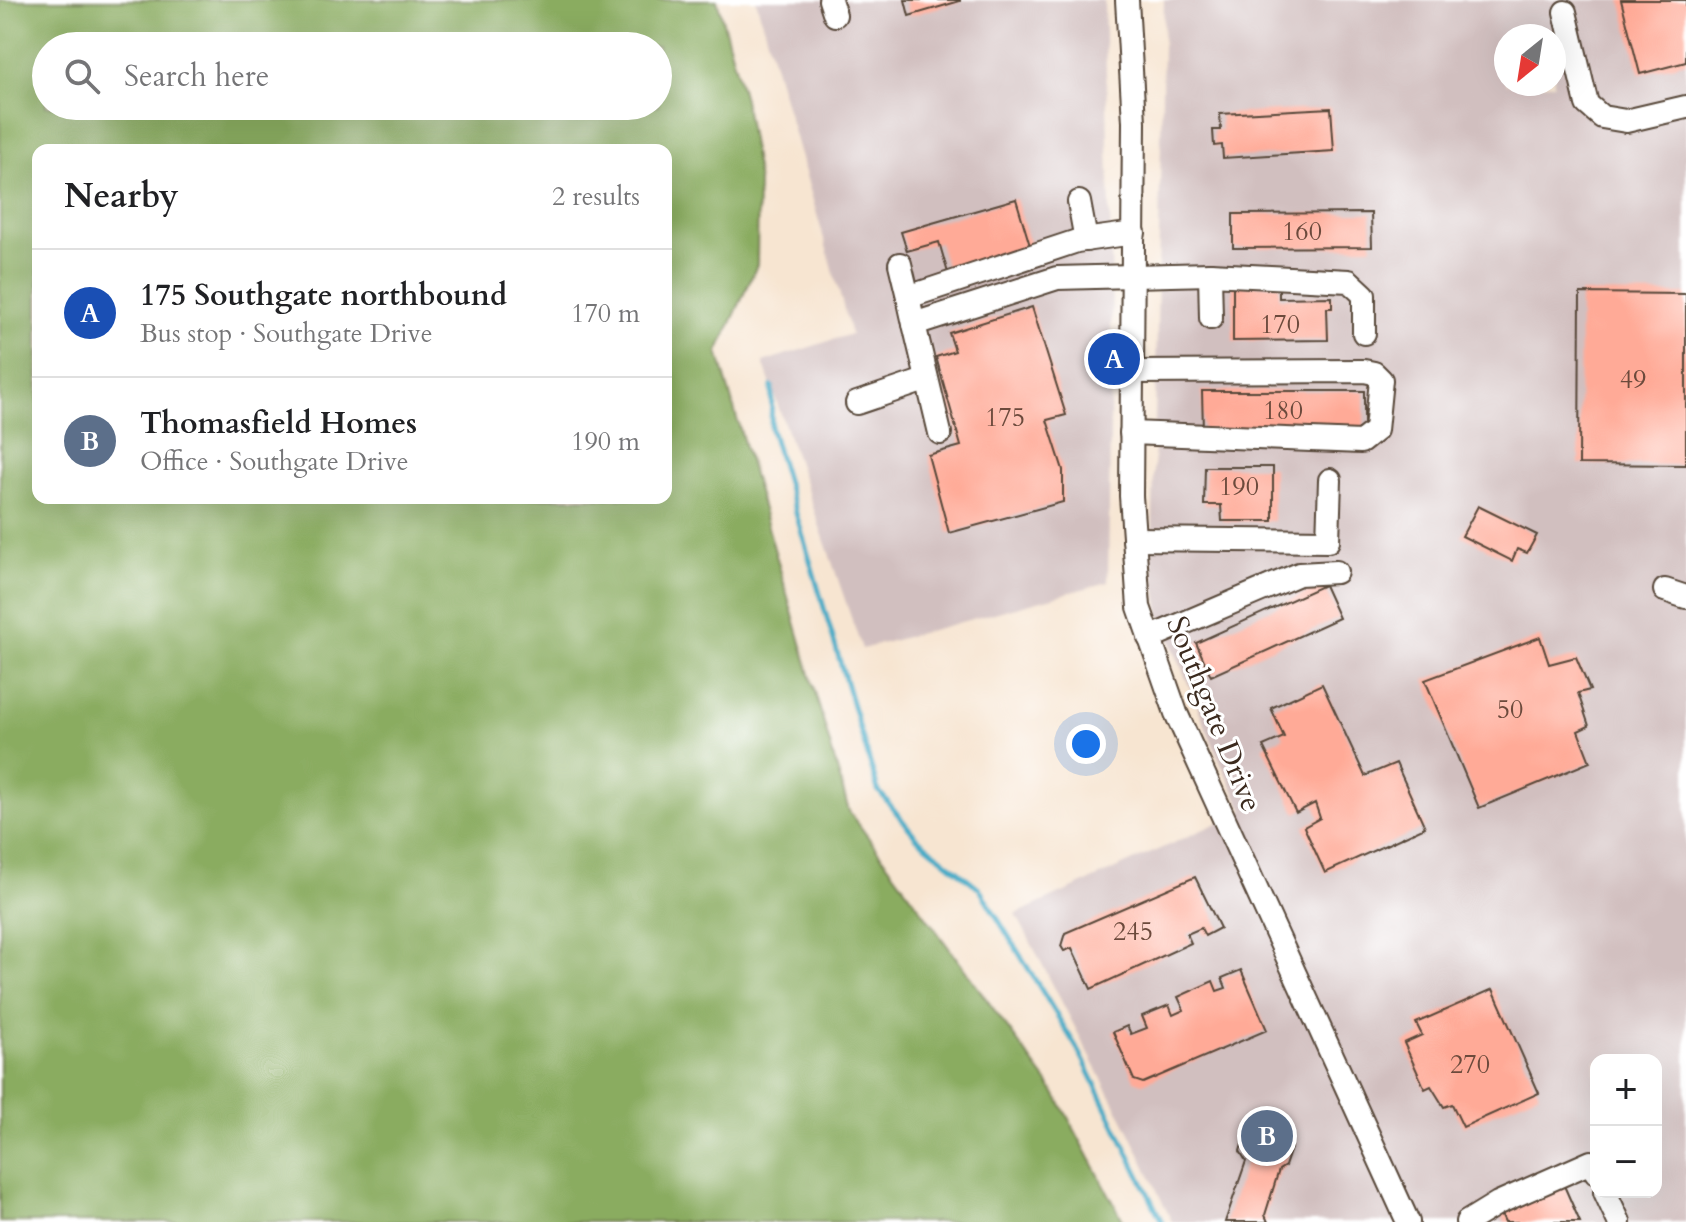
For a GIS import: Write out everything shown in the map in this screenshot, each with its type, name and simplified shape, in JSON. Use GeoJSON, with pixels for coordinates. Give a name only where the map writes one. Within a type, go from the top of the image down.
{"type":"FeatureCollection","features":[{"type":"Feature","properties":{"kind":"street","name":"Southgate Drive"},"geometry":{"type":"LineString","coordinates":[[1127,0],[1134,122],[1131,433],[1139,607],[1176,713],[1408,1222]]}},
{"type":"Feature","properties":{"kind":"street"},"geometry":{"type":"LineString","coordinates":[[1565,12],[1587,104],[1602,117],[1626,121],[1686,107]]}},
{"type":"Feature","properties":{"kind":"street"},"geometry":{"type":"LineString","coordinates":[[1079,202],[1086,240]]}},
{"type":"Feature","properties":{"kind":"street"},"geometry":{"type":"LineString","coordinates":[[908,297],[1086,240],[1134,233]]}},
{"type":"Feature","properties":{"kind":"street"},"geometry":{"type":"LineString","coordinates":[[900,264],[940,433]]}},
{"type":"Feature","properties":{"kind":"street"},"geometry":{"type":"LineString","coordinates":[[1210,274],[1211,318]]}},
{"type":"Feature","properties":{"kind":"street"},"geometry":{"type":"LineString","coordinates":[[914,324],[1057,278],[1210,274],[1349,281],[1364,295],[1364,333]]}},
{"type":"Feature","properties":{"kind":"street"},"geometry":{"type":"LineString","coordinates":[[1131,433],[1361,442],[1376,430],[1381,380],[1374,373],[1364,371],[1132,372]]}},
{"type":"Feature","properties":{"kind":"street"},"geometry":{"type":"LineString","coordinates":[[857,403],[925,380]]}},
{"type":"Feature","properties":{"kind":"street"},"geometry":{"type":"LineString","coordinates":[[1134,539],[1328,541],[1330,480]]}},
{"type":"Feature","properties":{"kind":"street"},"geometry":{"type":"LineString","coordinates":[[1149,638],[1299,574],[1336,572]]}},
{"type":"Feature","properties":{"kind":"street"},"geometry":{"type":"LineString","coordinates":[[1477,1220],[1498,1203],[1590,1162]]}},
{"type":"Feature","properties":{"kind":"street"},"geometry":{"type":"LineString","coordinates":[[1608,1198],[1619,1222]]}},
{"type":"Feature","properties":{"kind":"shaded area"},"geometry":{"type":"Polygon","coordinates":[[[756,0],[1104,0],[1112,282],[1108,582],[862,649],[763,362],[851,334],[756,0]]]}},
{"type":"Feature","properties":{"kind":"shaded area"},"geometry":{"type":"Polygon","coordinates":[[[1164,0],[1686,0],[1686,1222],[1172,1222],[1130,1133],[1016,914],[1244,811],[1221,764],[1160,615],[1152,559],[1164,0]]]}},
{"type":"Feature","properties":{"kind":"green space"},"geometry":{"type":"Polygon","coordinates":[[[0,0],[717,0],[744,99],[758,181],[757,265],[718,352],[849,811],[1055,1093],[1124,1222],[0,1222],[0,0]]]}},
{"type":"Feature","properties":{"kind":"building"},"geometry":{"type":"Polygon","coordinates":[[[905,0],[960,0],[960,1],[909,16],[905,0]]]}},
{"type":"Feature","properties":{"kind":"building"},"geometry":{"type":"Polygon","coordinates":[[[1621,0],[1686,0],[1686,62],[1640,74],[1621,0]]]}},
{"type":"Feature","properties":{"kind":"building"},"geometry":{"type":"Polygon","coordinates":[[[1331,108],[1334,151],[1223,158],[1222,145],[1214,146],[1213,130],[1221,130],[1220,114],[1331,108]]]}},
{"type":"Feature","properties":{"kind":"building"},"geometry":{"type":"Polygon","coordinates":[[[1016,199],[1031,249],[948,273],[939,242],[907,251],[901,232],[1016,199]]]}},
{"type":"Feature","properties":{"kind":"building"},"geometry":{"type":"Polygon","coordinates":[[[1371,213],[1372,247],[1233,248],[1233,214],[1371,213]]]}},
{"type":"Feature","properties":{"kind":"building"},"geometry":{"type":"Polygon","coordinates":[[[1279,285],[1279,298],[1332,297],[1332,308],[1327,308],[1328,340],[1233,341],[1233,286],[1279,285]]]}},
{"type":"Feature","properties":{"kind":"building"},"geometry":{"type":"Polygon","coordinates":[[[1580,293],[1686,294],[1686,465],[1579,464],[1580,293]]]}},
{"type":"Feature","properties":{"kind":"building"},"geometry":{"type":"Polygon","coordinates":[[[1032,307],[1066,415],[1047,420],[1063,470],[1063,502],[949,533],[928,455],[961,446],[936,357],[955,351],[949,333],[1032,307]]]}},
{"type":"Feature","properties":{"kind":"building"},"geometry":{"type":"Polygon","coordinates":[[[1202,391],[1364,391],[1364,430],[1203,430],[1202,391]]]}},
{"type":"Feature","properties":{"kind":"building"},"geometry":{"type":"Polygon","coordinates":[[[1205,467],[1273,467],[1273,521],[1222,521],[1221,505],[1204,505],[1205,467]]]}},
{"type":"Feature","properties":{"kind":"building"},"geometry":{"type":"Polygon","coordinates":[[[1478,506],[1537,535],[1527,553],[1517,549],[1512,561],[1462,536],[1478,506]]]}},
{"type":"Feature","properties":{"kind":"building"},"geometry":{"type":"Polygon","coordinates":[[[1324,585],[1339,618],[1211,676],[1196,643],[1324,585]]]}},
{"type":"Feature","properties":{"kind":"building"},"geometry":{"type":"Polygon","coordinates":[[[1540,637],[1549,664],[1576,657],[1590,690],[1578,693],[1589,726],[1578,731],[1590,762],[1479,808],[1425,680],[1540,637]]]}},
{"type":"Feature","properties":{"kind":"building"},"geometry":{"type":"Polygon","coordinates":[[[1322,684],[1365,776],[1396,763],[1425,827],[1325,873],[1304,827],[1320,818],[1315,803],[1296,813],[1263,746],[1284,737],[1271,708],[1322,684]]]}},
{"type":"Feature","properties":{"kind":"building"},"geometry":{"type":"Polygon","coordinates":[[[1195,877],[1220,928],[1205,936],[1201,928],[1187,934],[1191,943],[1091,989],[1072,948],[1064,951],[1061,946],[1065,933],[1195,877]]]}},
{"type":"Feature","properties":{"kind":"building"},"geometry":{"type":"Polygon","coordinates":[[[1241,970],[1267,1030],[1143,1083],[1134,1080],[1113,1032],[1127,1026],[1131,1034],[1147,1028],[1142,1016],[1169,1005],[1173,1015],[1184,1010],[1178,997],[1213,981],[1217,991],[1226,988],[1222,978],[1241,970]]]}},
{"type":"Feature","properties":{"kind":"building"},"geometry":{"type":"Polygon","coordinates":[[[1493,989],[1539,1093],[1463,1127],[1452,1104],[1444,1107],[1431,1086],[1425,1089],[1404,1043],[1422,1035],[1416,1023],[1493,989]]]}},
{"type":"Feature","properties":{"kind":"building"},"geometry":{"type":"Polygon","coordinates":[[[1259,1123],[1286,1134],[1291,1148],[1285,1166],[1279,1170],[1265,1215],[1268,1222],[1225,1222],[1246,1161],[1240,1151],[1247,1129],[1259,1123]]]}},
{"type":"Feature","properties":{"kind":"building"},"geometry":{"type":"Polygon","coordinates":[[[1562,1181],[1580,1222],[1505,1222],[1499,1209],[1562,1181]]]}},
{"type":"Feature","properties":{"kind":"waterway"},"geometry":{"type":"LineString","coordinates":[[772,386],[771,429],[878,790],[917,838],[979,888],[1080,1053],[1162,1222]]}},
{"type":"Feature","properties":{"kind":"place","name":"175 Southgate northbound"},"geometry":{"type":"Point","coordinates":[1114,359]}},
{"type":"Feature","properties":{"kind":"place","name":"Thomasfield Homes"},"geometry":{"type":"Point","coordinates":[1267,1136]}}]}
